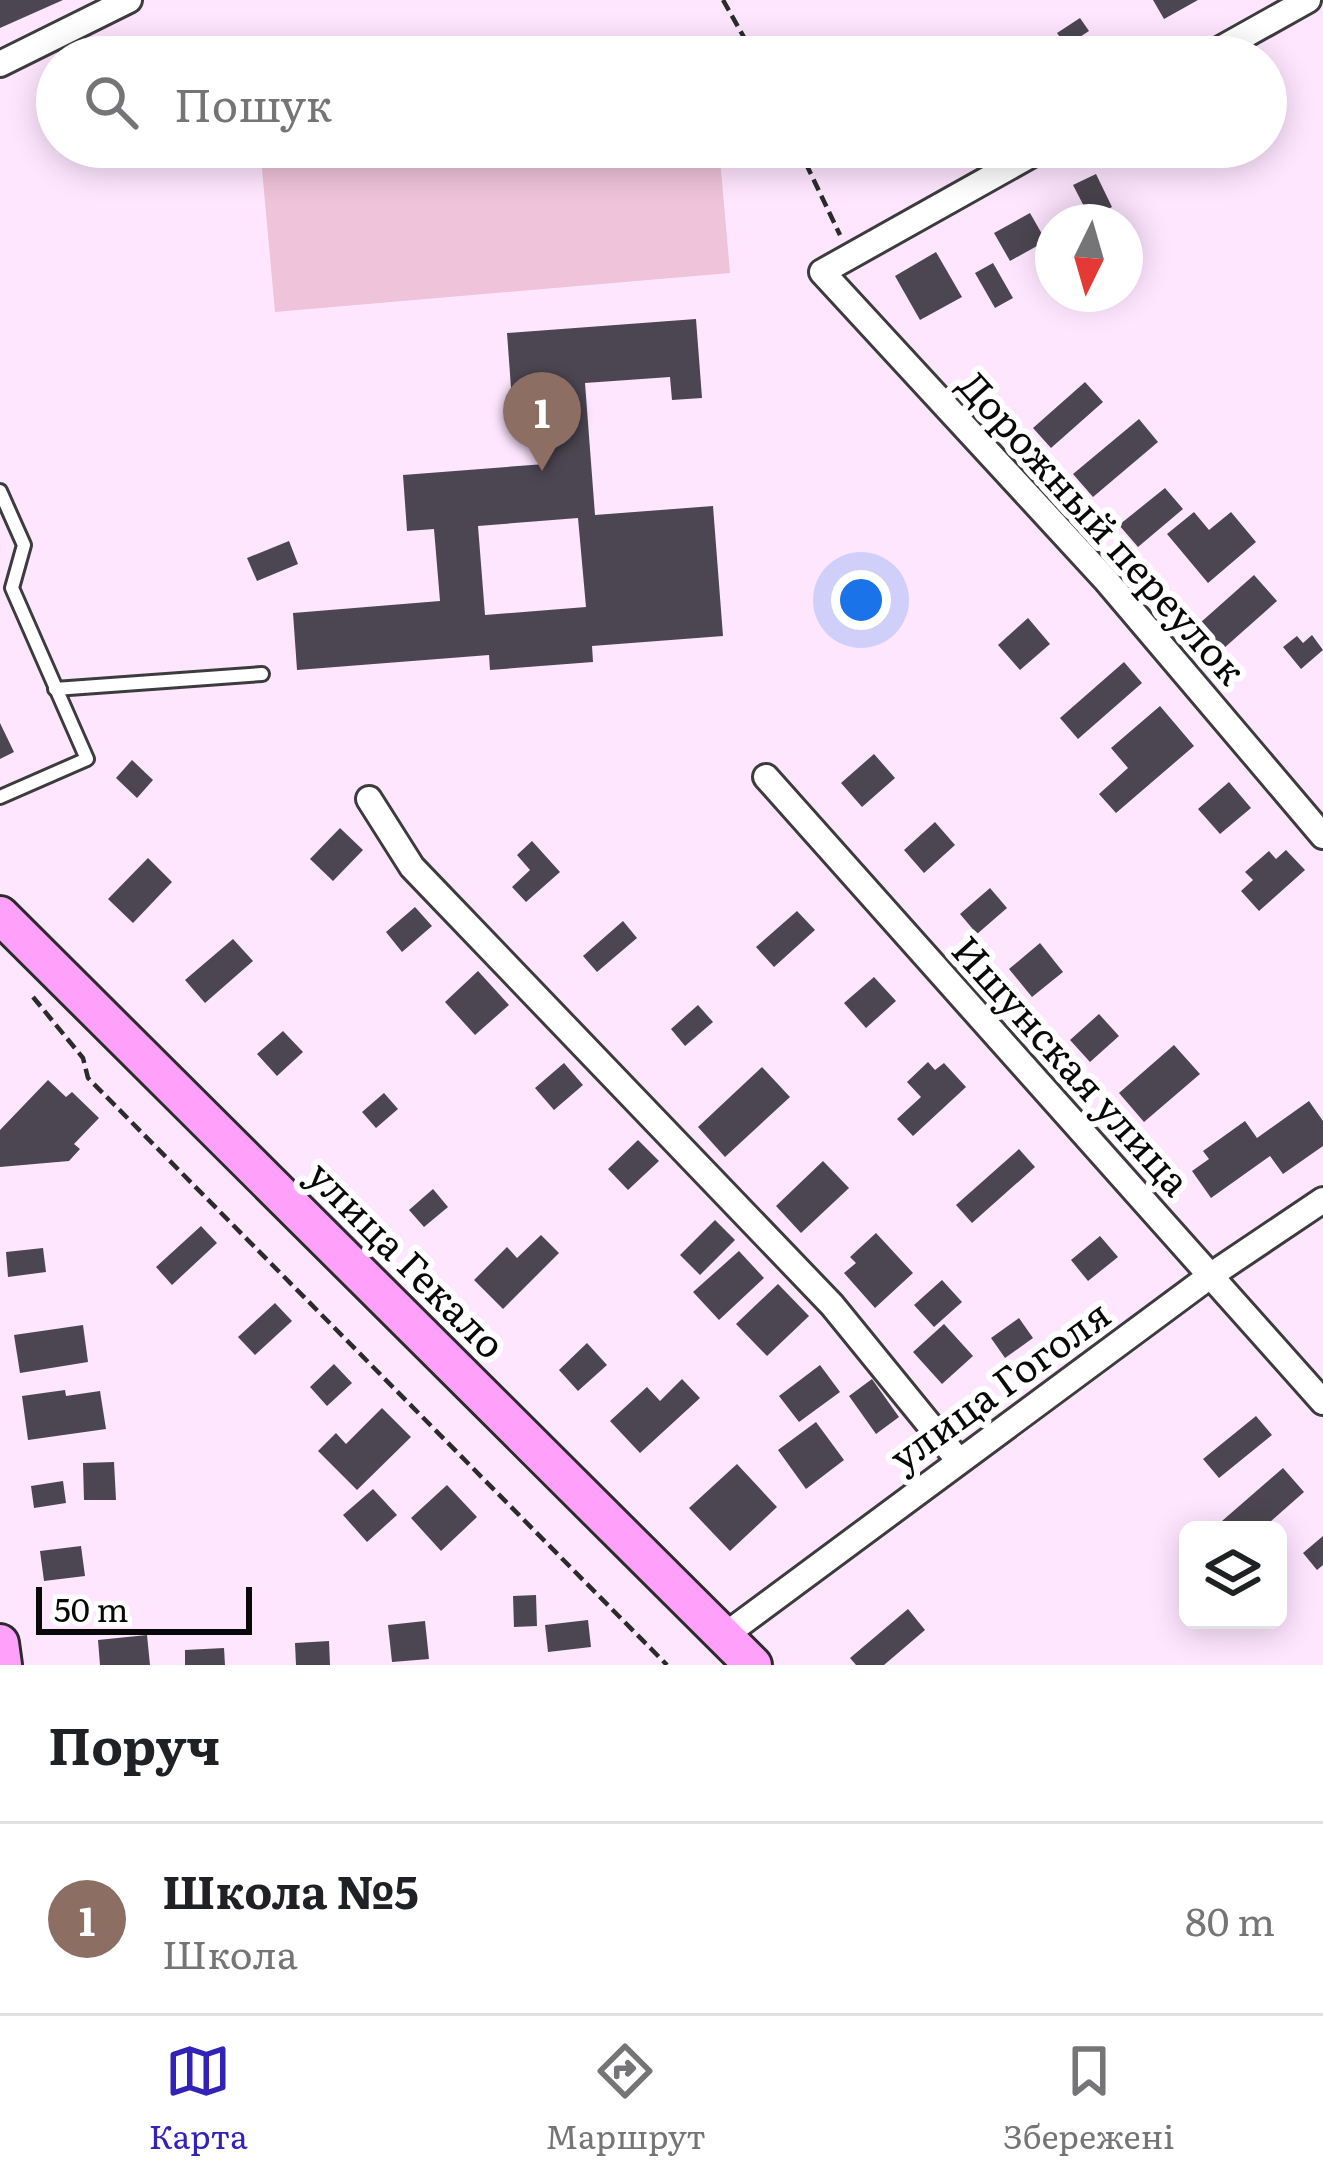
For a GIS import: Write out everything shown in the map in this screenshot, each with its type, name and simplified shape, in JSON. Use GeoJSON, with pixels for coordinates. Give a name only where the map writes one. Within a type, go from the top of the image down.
{"type":"FeatureCollection","features":[{"type":"Feature","properties":{"kind":"main road","name":"улица Гекало"},"geometry":{"type":"LineString","coordinates":[[0,915],[742,1657]]}},
{"type":"Feature","properties":{"kind":"main road"},"geometry":{"type":"LineString","coordinates":[[0,1643],[3,1665]]}},
{"type":"Feature","properties":{"kind":"street"},"geometry":{"type":"LineString","coordinates":[[56,36],[129,0]]}},
{"type":"Feature","properties":{"kind":"street"},"geometry":{"type":"LineString","coordinates":[[1244,36],[1308,0]]}},
{"type":"Feature","properties":{"kind":"street"},"geometry":{"type":"LineString","coordinates":[[0,64],[36,46]]}},
{"type":"Feature","properties":{"kind":"street"},"geometry":{"type":"LineString","coordinates":[[850,256],[1007,168]]}},
{"type":"Feature","properties":{"kind":"street","name":"Дорожный переулок"},"geometry":{"type":"LineString","coordinates":[[850,256],[822,272],[1105,579],[1323,836]]}},
{"type":"Feature","properties":{"kind":"street","name":"Ишунская улица"},"geometry":{"type":"LineString","coordinates":[[766,776],[1323,1402]]}},
{"type":"Feature","properties":{"kind":"street"},"geometry":{"type":"LineString","coordinates":[[369,800],[412,867],[832,1305],[959,1461]]}},
{"type":"Feature","properties":{"kind":"street","name":"улица Гоголя"},"geometry":{"type":"LineString","coordinates":[[742,1657],[959,1461],[1210,1276],[1323,1200]]}},
{"type":"Feature","properties":{"kind":"lane"},"geometry":{"type":"LineString","coordinates":[[0,490],[24,545],[12,588],[87,759],[0,797]]}},
{"type":"Feature","properties":{"kind":"lane"},"geometry":{"type":"LineString","coordinates":[[55,689],[262,674]]}},
{"type":"Feature","properties":{"kind":"path"},"geometry":{"type":"LineString","coordinates":[[723,0],[743,36]]}},
{"type":"Feature","properties":{"kind":"path"},"geometry":{"type":"LineString","coordinates":[[808,168],[850,256]]}},
{"type":"Feature","properties":{"kind":"path"},"geometry":{"type":"LineString","coordinates":[[30,993],[83,1058],[88,1078],[667,1665]]}},
{"type":"Feature","properties":{"kind":"shaded area"},"geometry":{"type":"Polygon","coordinates":[[[262,168],[721,168],[730,273],[275,312],[262,168]]]}},
{"type":"Feature","properties":{"kind":"building"},"geometry":{"type":"Polygon","coordinates":[[[0,0],[63,0],[0,28],[0,0]]]}},
{"type":"Feature","properties":{"kind":"building"},"geometry":{"type":"Polygon","coordinates":[[[1153,0],[1198,0],[1164,19],[1153,0]]]}},
{"type":"Feature","properties":{"kind":"building"},"geometry":{"type":"Polygon","coordinates":[[[1080,18],[1089,31],[1081,36],[1057,33],[1080,18]]]}},
{"type":"Feature","properties":{"kind":"building"},"geometry":{"type":"Polygon","coordinates":[[[1096,174],[1111,204],[1083,204],[1073,185],[1096,174]]]}},
{"type":"Feature","properties":{"kind":"building"},"geometry":{"type":"Polygon","coordinates":[[[1030,213],[1035,222],[1035,247],[1010,261],[994,233],[1030,213]]]}},
{"type":"Feature","properties":{"kind":"building"},"geometry":{"type":"Polygon","coordinates":[[[936,252],[962,297],[920,320],[895,276],[936,252]]]}},
{"type":"Feature","properties":{"kind":"building"},"geometry":{"type":"Polygon","coordinates":[[[993,263],[1013,298],[995,308],[975,273],[993,263]]]}},
{"type":"Feature","properties":{"kind":"building"},"geometry":{"type":"Polygon","coordinates":[[[696,319],[702,398],[672,400],[670,377],[585,383],[595,515],[713,506],[723,636],[592,646],[593,662],[490,670],[489,655],[297,670],[293,613],[440,601],[434,529],[407,531],[403,475],[545,464],[538,386],[511,388],[507,333],[696,319]],[[578,518],[478,526],[485,615],[586,607],[578,518]]]}},
{"type":"Feature","properties":{"kind":"building"},"geometry":{"type":"Polygon","coordinates":[[[1085,382],[1103,402],[1051,448],[1033,428],[1085,382]]]}},
{"type":"Feature","properties":{"kind":"building"},"geometry":{"type":"Polygon","coordinates":[[[1139,419],[1158,442],[1093,497],[1073,474],[1139,419]]]}},
{"type":"Feature","properties":{"kind":"building"},"geometry":{"type":"Polygon","coordinates":[[[1165,488],[1183,509],[1138,547],[1119,525],[1165,488]]]}},
{"type":"Feature","properties":{"kind":"building"},"geometry":{"type":"Polygon","coordinates":[[[1194,512],[1209,530],[1231,512],[1256,542],[1208,583],[1167,534],[1194,512]]]}},
{"type":"Feature","properties":{"kind":"building"},"geometry":{"type":"Polygon","coordinates":[[[289,541],[298,564],[257,581],[247,558],[289,541]]]}},
{"type":"Feature","properties":{"kind":"building"},"geometry":{"type":"Polygon","coordinates":[[[1254,575],[1277,601],[1223,649],[1200,623],[1254,575]]]}},
{"type":"Feature","properties":{"kind":"building"},"geometry":{"type":"Polygon","coordinates":[[[1028,618],[1050,644],[1020,670],[998,645],[1028,618]]]}},
{"type":"Feature","properties":{"kind":"building"},"geometry":{"type":"Polygon","coordinates":[[[1312,635],[1323,650],[1301,669],[1283,647],[1297,636],[1303,643],[1312,635]]]}},
{"type":"Feature","properties":{"kind":"building"},"geometry":{"type":"Polygon","coordinates":[[[1124,662],[1142,683],[1078,739],[1060,718],[1124,662]]]}},
{"type":"Feature","properties":{"kind":"building"},"geometry":{"type":"Polygon","coordinates":[[[1160,706],[1194,746],[1116,813],[1099,794],[1128,768],[1111,748],[1160,706]]]}},
{"type":"Feature","properties":{"kind":"building"},"geometry":{"type":"Polygon","coordinates":[[[0,723],[14,752],[0,759],[0,723]]]}},
{"type":"Feature","properties":{"kind":"building"},"geometry":{"type":"Polygon","coordinates":[[[874,754],[895,778],[862,807],[841,783],[874,754]]]}},
{"type":"Feature","properties":{"kind":"building"},"geometry":{"type":"Polygon","coordinates":[[[132,760],[153,780],[137,798],[116,778],[132,760]]]}},
{"type":"Feature","properties":{"kind":"building"},"geometry":{"type":"Polygon","coordinates":[[[1229,782],[1251,808],[1220,834],[1198,809],[1229,782]]]}},
{"type":"Feature","properties":{"kind":"building"},"geometry":{"type":"Polygon","coordinates":[[[935,822],[955,845],[924,873],[904,850],[935,822]]]}},
{"type":"Feature","properties":{"kind":"building"},"geometry":{"type":"Polygon","coordinates":[[[340,828],[363,850],[333,881],[310,859],[340,828]]]}},
{"type":"Feature","properties":{"kind":"building"},"geometry":{"type":"Polygon","coordinates":[[[532,841],[560,872],[526,902],[512,887],[530,870],[517,855],[532,841]]]}},
{"type":"Feature","properties":{"kind":"building"},"geometry":{"type":"Polygon","coordinates":[[[1286,850],[1305,870],[1259,911],[1241,891],[1253,880],[1245,872],[1269,851],[1276,859],[1286,850]]]}},
{"type":"Feature","properties":{"kind":"building"},"geometry":{"type":"Polygon","coordinates":[[[148,858],[172,882],[133,923],[108,899],[148,858]]]}},
{"type":"Feature","properties":{"kind":"building"},"geometry":{"type":"Polygon","coordinates":[[[990,888],[1007,908],[977,934],[960,914],[990,888]]]}},
{"type":"Feature","properties":{"kind":"building"},"geometry":{"type":"Polygon","coordinates":[[[415,907],[432,926],[402,952],[386,932],[415,907]]]}},
{"type":"Feature","properties":{"kind":"building"},"geometry":{"type":"Polygon","coordinates":[[[797,911],[815,930],[774,967],[756,947],[797,911]]]}},
{"type":"Feature","properties":{"kind":"building"},"geometry":{"type":"Polygon","coordinates":[[[623,921],[637,938],[597,972],[583,956],[623,921]]]}},
{"type":"Feature","properties":{"kind":"building"},"geometry":{"type":"Polygon","coordinates":[[[233,939],[253,961],[205,1003],[185,980],[233,939]]]}},
{"type":"Feature","properties":{"kind":"building"},"geometry":{"type":"Polygon","coordinates":[[[1040,943],[1063,972],[1032,997],[1009,969],[1040,943]]]}},
{"type":"Feature","properties":{"kind":"building"},"geometry":{"type":"Polygon","coordinates":[[[478,971],[509,1005],[475,1035],[445,1002],[478,971]]]}},
{"type":"Feature","properties":{"kind":"building"},"geometry":{"type":"Polygon","coordinates":[[[874,977],[896,1001],[866,1028],[844,1003],[874,977]]]}},
{"type":"Feature","properties":{"kind":"building"},"geometry":{"type":"Polygon","coordinates":[[[698,1005],[713,1022],[685,1046],[671,1029],[698,1005]]]}},
{"type":"Feature","properties":{"kind":"building"},"geometry":{"type":"Polygon","coordinates":[[[1099,1014],[1119,1036],[1090,1062],[1070,1040],[1099,1014]]]}},
{"type":"Feature","properties":{"kind":"building"},"geometry":{"type":"Polygon","coordinates":[[[283,1031],[303,1052],[277,1076],[257,1054],[283,1031]]]}},
{"type":"Feature","properties":{"kind":"building"},"geometry":{"type":"Polygon","coordinates":[[[1174,1045],[1200,1074],[1144,1122],[1119,1093],[1174,1045]]]}},
{"type":"Feature","properties":{"kind":"building"},"geometry":{"type":"Polygon","coordinates":[[[928,1062],[935,1070],[944,1063],[966,1087],[913,1136],[897,1119],[921,1097],[907,1082],[928,1062]]]}},
{"type":"Feature","properties":{"kind":"building"},"geometry":{"type":"Polygon","coordinates":[[[564,1063],[583,1085],[554,1110],[535,1088],[564,1063]]]}},
{"type":"Feature","properties":{"kind":"building"},"geometry":{"type":"Polygon","coordinates":[[[762,1067],[790,1097],[725,1157],[698,1127],[762,1067]]]}},
{"type":"Feature","properties":{"kind":"building"},"geometry":{"type":"Polygon","coordinates":[[[48,1080],[66,1097],[72,1092],[99,1118],[74,1144],[80,1149],[69,1161],[0,1167],[0,1130],[48,1080]]]}},
{"type":"Feature","properties":{"kind":"building"},"geometry":{"type":"Polygon","coordinates":[[[384,1093],[398,1109],[376,1128],[362,1112],[384,1093]]]}},
{"type":"Feature","properties":{"kind":"building"},"geometry":{"type":"Polygon","coordinates":[[[1309,1101],[1323,1121],[1323,1146],[1283,1174],[1270,1156],[1211,1198],[1192,1171],[1209,1159],[1203,1151],[1245,1121],[1257,1138],[1309,1101]]]}},
{"type":"Feature","properties":{"kind":"building"},"geometry":{"type":"Polygon","coordinates":[[[638,1140],[659,1161],[628,1190],[608,1169],[638,1140]]]}},
{"type":"Feature","properties":{"kind":"building"},"geometry":{"type":"Polygon","coordinates":[[[1019,1149],[1035,1167],[972,1223],[956,1205],[1019,1149]]]}},
{"type":"Feature","properties":{"kind":"building"},"geometry":{"type":"Polygon","coordinates":[[[823,1161],[849,1188],[801,1233],[776,1206],[823,1161]]]}},
{"type":"Feature","properties":{"kind":"building"},"geometry":{"type":"Polygon","coordinates":[[[433,1189],[448,1207],[424,1227],[409,1210],[433,1189]]]}},
{"type":"Feature","properties":{"kind":"building"},"geometry":{"type":"Polygon","coordinates":[[[715,1220],[735,1240],[700,1275],[680,1255],[715,1220]]]}},
{"type":"Feature","properties":{"kind":"building"},"geometry":{"type":"Polygon","coordinates":[[[201,1226],[217,1243],[172,1285],[156,1267],[201,1226]]]}},
{"type":"Feature","properties":{"kind":"building"},"geometry":{"type":"Polygon","coordinates":[[[876,1233],[913,1273],[875,1308],[844,1273],[856,1263],[850,1257],[876,1233]]]}},
{"type":"Feature","properties":{"kind":"building"},"geometry":{"type":"Polygon","coordinates":[[[541,1235],[559,1253],[503,1309],[474,1280],[507,1247],[517,1258],[541,1235]]]}},
{"type":"Feature","properties":{"kind":"building"},"geometry":{"type":"Polygon","coordinates":[[[1100,1236],[1118,1257],[1088,1281],[1071,1260],[1100,1236]]]}},
{"type":"Feature","properties":{"kind":"building"},"geometry":{"type":"Polygon","coordinates":[[[43,1248],[46,1272],[8,1277],[6,1252],[43,1248]]]}},
{"type":"Feature","properties":{"kind":"building"},"geometry":{"type":"Polygon","coordinates":[[[739,1251],[764,1278],[719,1320],[693,1292],[739,1251]]]}},
{"type":"Feature","properties":{"kind":"building"},"geometry":{"type":"Polygon","coordinates":[[[942,1280],[962,1302],[934,1327],[914,1305],[942,1280]]]}},
{"type":"Feature","properties":{"kind":"building"},"geometry":{"type":"Polygon","coordinates":[[[778,1284],[809,1316],[767,1356],[736,1324],[778,1284]]]}},
{"type":"Feature","properties":{"kind":"building"},"geometry":{"type":"Polygon","coordinates":[[[275,1303],[292,1321],[255,1355],[238,1337],[275,1303]]]}},
{"type":"Feature","properties":{"kind":"building"},"geometry":{"type":"Polygon","coordinates":[[[1019,1318],[1033,1338],[1005,1358],[991,1338],[1019,1318]]]}},
{"type":"Feature","properties":{"kind":"building"},"geometry":{"type":"Polygon","coordinates":[[[944,1324],[973,1356],[942,1384],[913,1352],[944,1324]]]}},
{"type":"Feature","properties":{"kind":"building"},"geometry":{"type":"Polygon","coordinates":[[[83,1325],[88,1362],[20,1373],[14,1335],[83,1325]]]}},
{"type":"Feature","properties":{"kind":"building"},"geometry":{"type":"Polygon","coordinates":[[[587,1343],[607,1365],[578,1391],[559,1370],[587,1343]]]}},
{"type":"Feature","properties":{"kind":"building"},"geometry":{"type":"Polygon","coordinates":[[[334,1364],[352,1383],[327,1406],[310,1387],[334,1364]]]}},
{"type":"Feature","properties":{"kind":"building"},"geometry":{"type":"Polygon","coordinates":[[[820,1365],[840,1392],[799,1422],[779,1396],[820,1365]]]}},
{"type":"Feature","properties":{"kind":"building"},"geometry":{"type":"Polygon","coordinates":[[[682,1379],[700,1398],[640,1453],[610,1421],[647,1387],[660,1401],[682,1379]]]}},
{"type":"Feature","properties":{"kind":"building"},"geometry":{"type":"Polygon","coordinates":[[[872,1379],[899,1417],[876,1434],[849,1396],[872,1379]]]}},
{"type":"Feature","properties":{"kind":"building"},"geometry":{"type":"Polygon","coordinates":[[[65,1390],[66,1396],[100,1391],[106,1429],[28,1440],[22,1396],[65,1390]]]}},
{"type":"Feature","properties":{"kind":"building"},"geometry":{"type":"Polygon","coordinates":[[[382,1408],[411,1437],[357,1490],[318,1451],[336,1433],[346,1444],[382,1408]]]}},
{"type":"Feature","properties":{"kind":"building"},"geometry":{"type":"Polygon","coordinates":[[[1256,1416],[1272,1435],[1219,1478],[1203,1459],[1256,1416]]]}},
{"type":"Feature","properties":{"kind":"building"},"geometry":{"type":"Polygon","coordinates":[[[816,1422],[844,1460],[806,1489],[778,1450],[816,1422]]]}},
{"type":"Feature","properties":{"kind":"building"},"geometry":{"type":"Polygon","coordinates":[[[114,1462],[116,1500],[84,1500],[83,1463],[114,1462]]]}},
{"type":"Feature","properties":{"kind":"building"},"geometry":{"type":"Polygon","coordinates":[[[737,1464],[777,1507],[730,1551],[689,1508],[737,1464]]]}},
{"type":"Feature","properties":{"kind":"building"},"geometry":{"type":"Polygon","coordinates":[[[1283,1468],[1304,1492],[1271,1521],[1222,1521],[1283,1468]]]}},
{"type":"Feature","properties":{"kind":"building"},"geometry":{"type":"Polygon","coordinates":[[[63,1481],[66,1503],[34,1508],[31,1486],[63,1481]]]}},
{"type":"Feature","properties":{"kind":"building"},"geometry":{"type":"Polygon","coordinates":[[[447,1485],[477,1517],[441,1551],[411,1518],[447,1485]]]}},
{"type":"Feature","properties":{"kind":"building"},"geometry":{"type":"Polygon","coordinates":[[[373,1489],[397,1515],[367,1542],[343,1515],[373,1489]]]}},
{"type":"Feature","properties":{"kind":"building"},"geometry":{"type":"Polygon","coordinates":[[[1323,1536],[1323,1565],[1317,1570],[1303,1553],[1323,1536]]]}},
{"type":"Feature","properties":{"kind":"building"},"geometry":{"type":"Polygon","coordinates":[[[81,1546],[85,1576],[44,1581],[40,1551],[81,1546]]]}},
{"type":"Feature","properties":{"kind":"building"},"geometry":{"type":"Polygon","coordinates":[[[536,1595],[537,1626],[514,1627],[513,1596],[536,1595]]]}},
{"type":"Feature","properties":{"kind":"building"},"geometry":{"type":"Polygon","coordinates":[[[908,1609],[925,1630],[884,1665],[856,1665],[850,1658],[908,1609]]]}},
{"type":"Feature","properties":{"kind":"building"},"geometry":{"type":"Polygon","coordinates":[[[588,1620],[591,1647],[548,1652],[545,1625],[588,1620]]]}},
{"type":"Feature","properties":{"kind":"building"},"geometry":{"type":"Polygon","coordinates":[[[425,1621],[429,1659],[392,1662],[388,1625],[425,1621]]]}},
{"type":"Feature","properties":{"kind":"building"},"geometry":{"type":"Polygon","coordinates":[[[147,1635],[150,1665],[100,1665],[98,1640],[147,1635]]]}},
{"type":"Feature","properties":{"kind":"building"},"geometry":{"type":"Polygon","coordinates":[[[329,1641],[330,1665],[296,1665],[295,1643],[329,1641]]]}},
{"type":"Feature","properties":{"kind":"building"},"geometry":{"type":"Polygon","coordinates":[[[224,1648],[225,1665],[185,1665],[185,1650],[224,1648]]]}},
{"type":"Feature","properties":{"kind":"place","name":"Школа №5"},"geometry":{"type":"Point","coordinates":[542,471]}}]}
